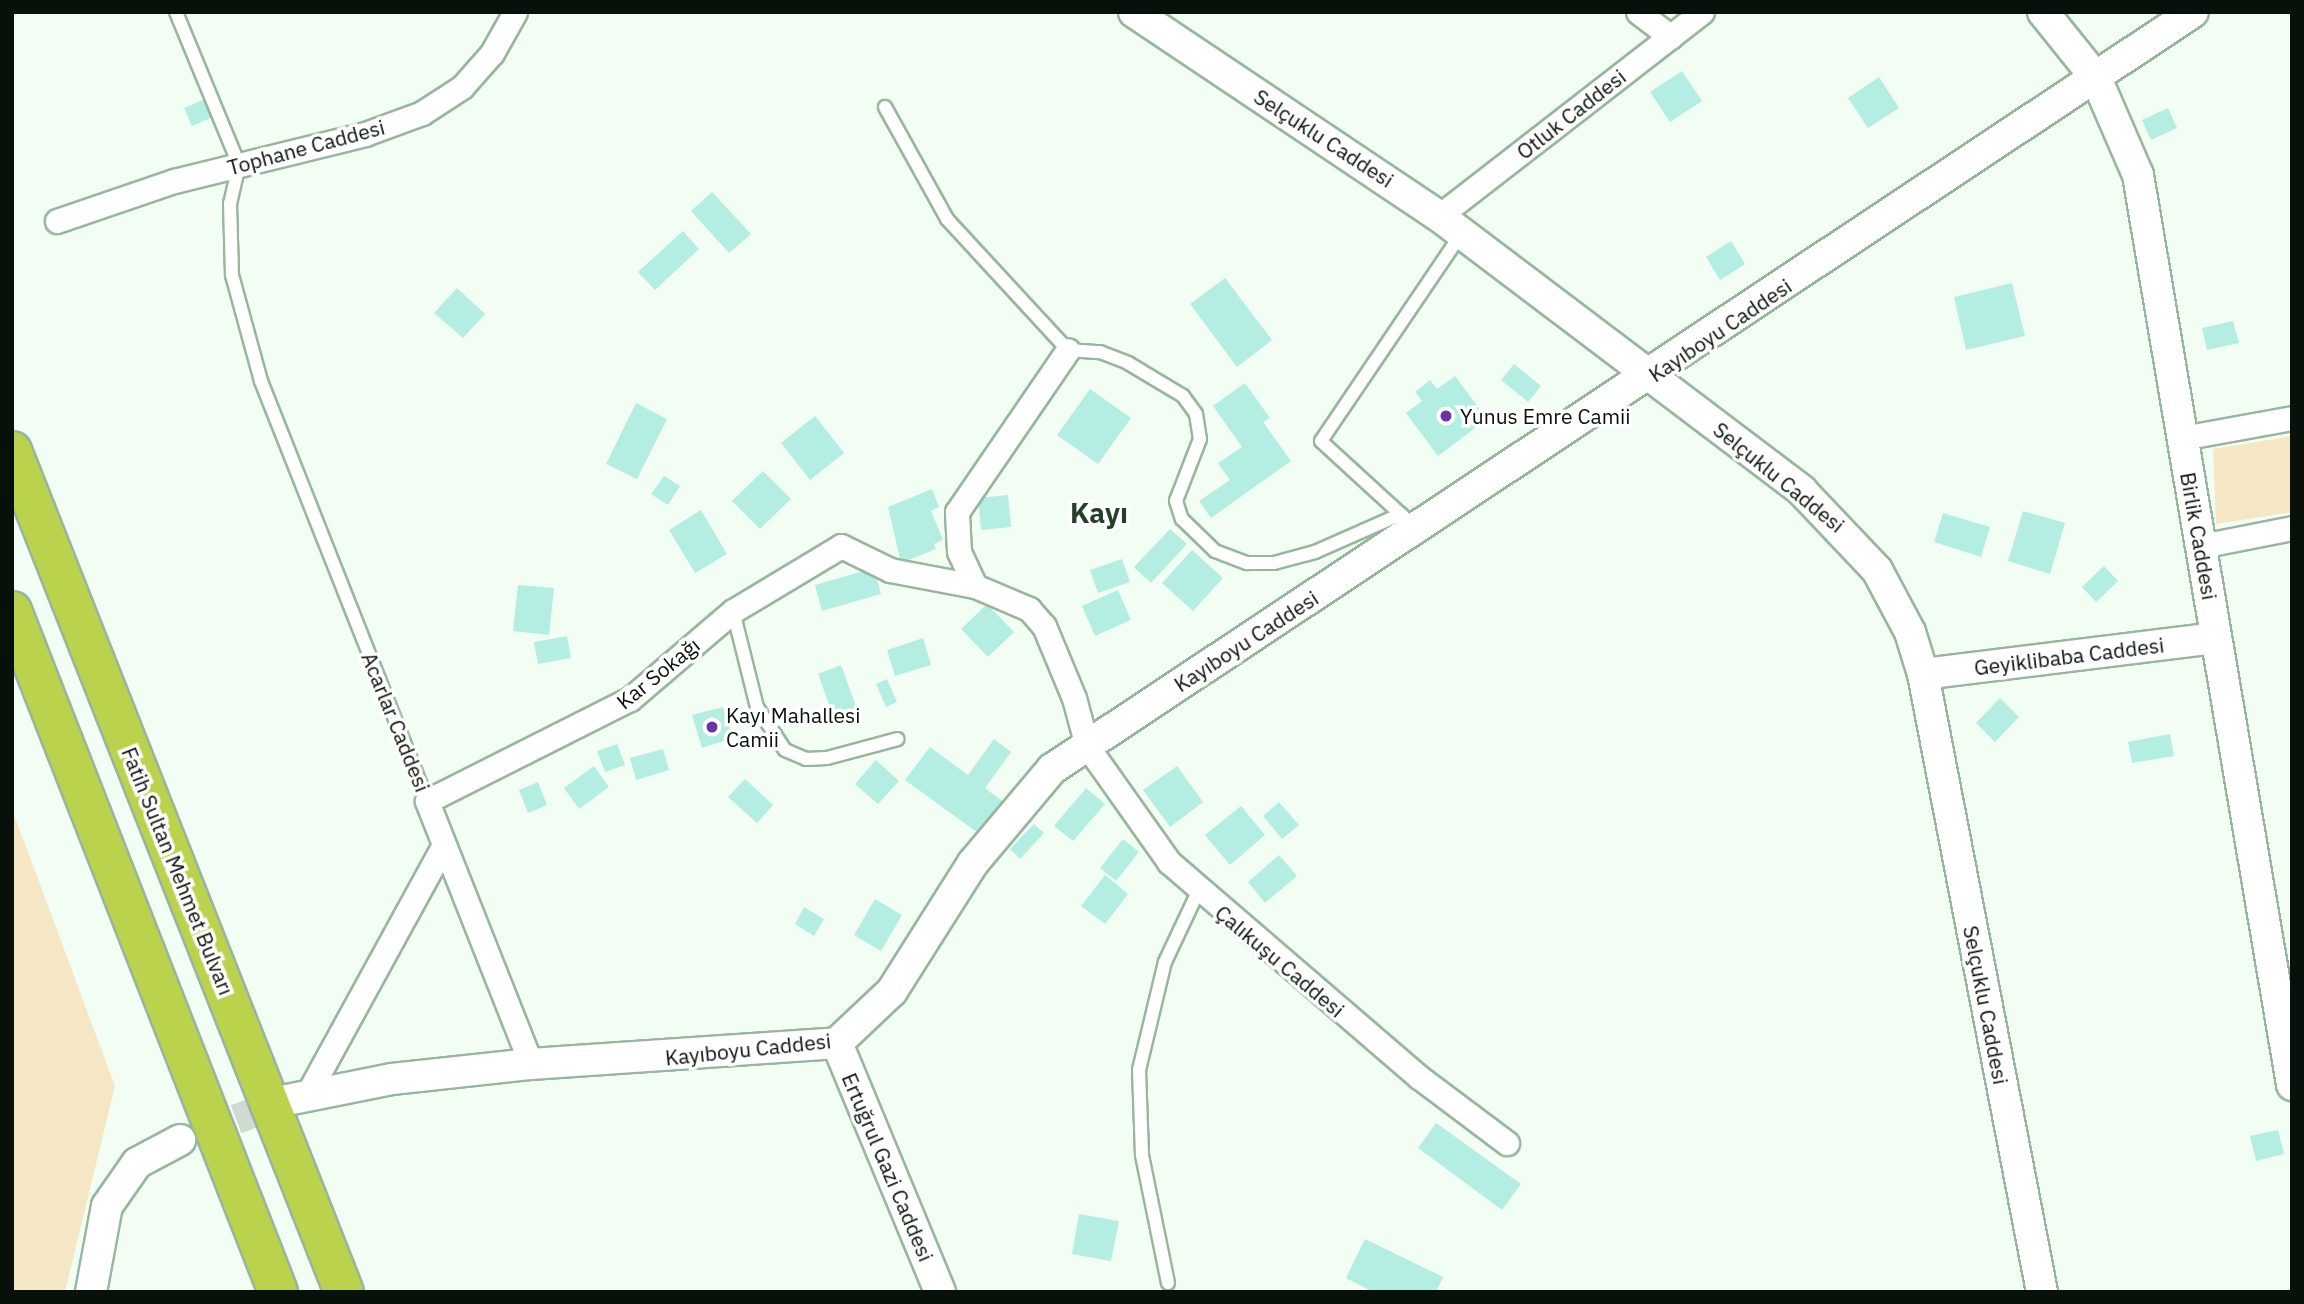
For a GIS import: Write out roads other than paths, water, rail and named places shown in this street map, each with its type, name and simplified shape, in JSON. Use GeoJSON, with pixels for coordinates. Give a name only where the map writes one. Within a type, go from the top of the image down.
{"type":"FeatureCollection","features":[{"type":"Feature","properties":{"kind":"highway","name":"Fatih Sultan Mehmet Bulvarı"},"geometry":{"type":"LineString","coordinates":[[12,451],[344,1292]]}},
{"type":"Feature","properties":{"kind":"highway"},"geometry":{"type":"LineString","coordinates":[[12,611],[278,1292]]}},
{"type":"Feature","properties":{"kind":"street","name":"Tophane Caddesi"},"geometry":{"type":"LineString","coordinates":[[57,221],[239,165],[365,134],[422,113],[462,87],[492,53],[515,12]]}},
{"type":"Feature","properties":{"kind":"street","name":"Selçuklu Caddesi"},"geometry":{"type":"LineString","coordinates":[[1134,12],[1451,224],[1802,491],[1851,537],[1894,596],[1923,674],[2042,1292]]}},
{"type":"Feature","properties":{"kind":"street"},"geometry":{"type":"LineString","coordinates":[[1638,12],[1671,37]]}},
{"type":"Feature","properties":{"kind":"street","name":"Otluk Caddesi"},"geometry":{"type":"LineString","coordinates":[[1451,224],[1702,12]]}},
{"type":"Feature","properties":{"kind":"street","name":"Birlik Caddesi"},"geometry":{"type":"LineString","coordinates":[[2043,12],[2096,78],[2138,175],[2292,1085]]}},
{"type":"Feature","properties":{"kind":"street","name":"Kayıboyu Caddesi"},"geometry":{"type":"LineString","coordinates":[[297,1098],[392,1079],[531,1064],[836,1043],[892,991],[1014,807],[1052,769],[1409,522],[1652,376],[2193,12]]}},
{"type":"Feature","properties":{"kind":"street"},"geometry":{"type":"LineString","coordinates":[[975,586],[959,551],[957,512],[1068,350]]}},
{"type":"Feature","properties":{"kind":"street"},"geometry":{"type":"LineString","coordinates":[[2182,438],[2292,418]]}},
{"type":"Feature","properties":{"kind":"street"},"geometry":{"type":"LineString","coordinates":[[2201,546],[2292,528]]}},
{"type":"Feature","properties":{"kind":"street","name":"Çalıkuşu Caddesi"},"geometry":{"type":"LineString","coordinates":[[841,546],[913,577],[975,586],[1030,609],[1044,626],[1074,698],[1087,746],[1141,827],[1198,892],[1419,1077],[1507,1143]]}},
{"type":"Feature","properties":{"kind":"street","name":"Kar Sokağı"},"geometry":{"type":"LineString","coordinates":[[427,802],[630,699],[733,611],[841,546]]}},
{"type":"Feature","properties":{"kind":"street","name":"Geyiklibaba Caddesi"},"geometry":{"type":"LineString","coordinates":[[1923,674],[2216,638]]}},
{"type":"Feature","properties":{"kind":"street","name":"Acarlar Caddesi"},"geometry":{"type":"LineString","coordinates":[[427,802],[531,1064]]}},
{"type":"Feature","properties":{"kind":"street"},"geometry":{"type":"LineString","coordinates":[[297,1098],[444,845]]}},
{"type":"Feature","properties":{"kind":"street","name":"Ertuğrul Gazi Caddesi"},"geometry":{"type":"LineString","coordinates":[[836,1043],[940,1292]]}},
{"type":"Feature","properties":{"kind":"street"},"geometry":{"type":"LineString","coordinates":[[91,1292],[107,1206],[137,1163],[180,1140]]}},
{"type":"Feature","properties":{"kind":"lane"},"geometry":{"type":"LineString","coordinates":[[176,12],[239,165]]}},
{"type":"Feature","properties":{"kind":"lane"},"geometry":{"type":"LineString","coordinates":[[885,107],[947,219],[1068,350],[1100,352],[1128,363],[1183,396],[1196,414],[1200,439],[1176,501],[1181,519],[1216,551],[1247,563],[1274,563],[1409,522],[1321,441],[1451,224]]}},
{"type":"Feature","properties":{"kind":"lane","name":"Acarlar Caddesi"},"geometry":{"type":"LineString","coordinates":[[239,165],[230,202],[232,275],[261,381],[427,802]]}},
{"type":"Feature","properties":{"kind":"lane"},"geometry":{"type":"LineString","coordinates":[[733,611],[757,707],[785,750],[806,759],[827,758],[898,739]]}},
{"type":"Feature","properties":{"kind":"lane"},"geometry":{"type":"LineString","coordinates":[[1168,1283],[1142,1155],[1139,1070],[1165,962],[1198,892]]}},
{"type":"Feature","properties":{"kind":"tunnel"},"geometry":{"type":"LineString","coordinates":[[194,1135],[287,1100]]}},
{"type":"Feature","properties":{"kind":"place","name":"Yunus Emre Camii"},"geometry":{"type":"Point","coordinates":[1446,416]}},
{"type":"Feature","properties":{"kind":"place","name":"Kayı Mahallesi Camii"},"geometry":{"type":"Point","coordinates":[712,727]}},
{"type":"Feature","properties":{"kind":"district","name":"Kayı"},"geometry":{"type":"Point","coordinates":[1099,513]}}]}
